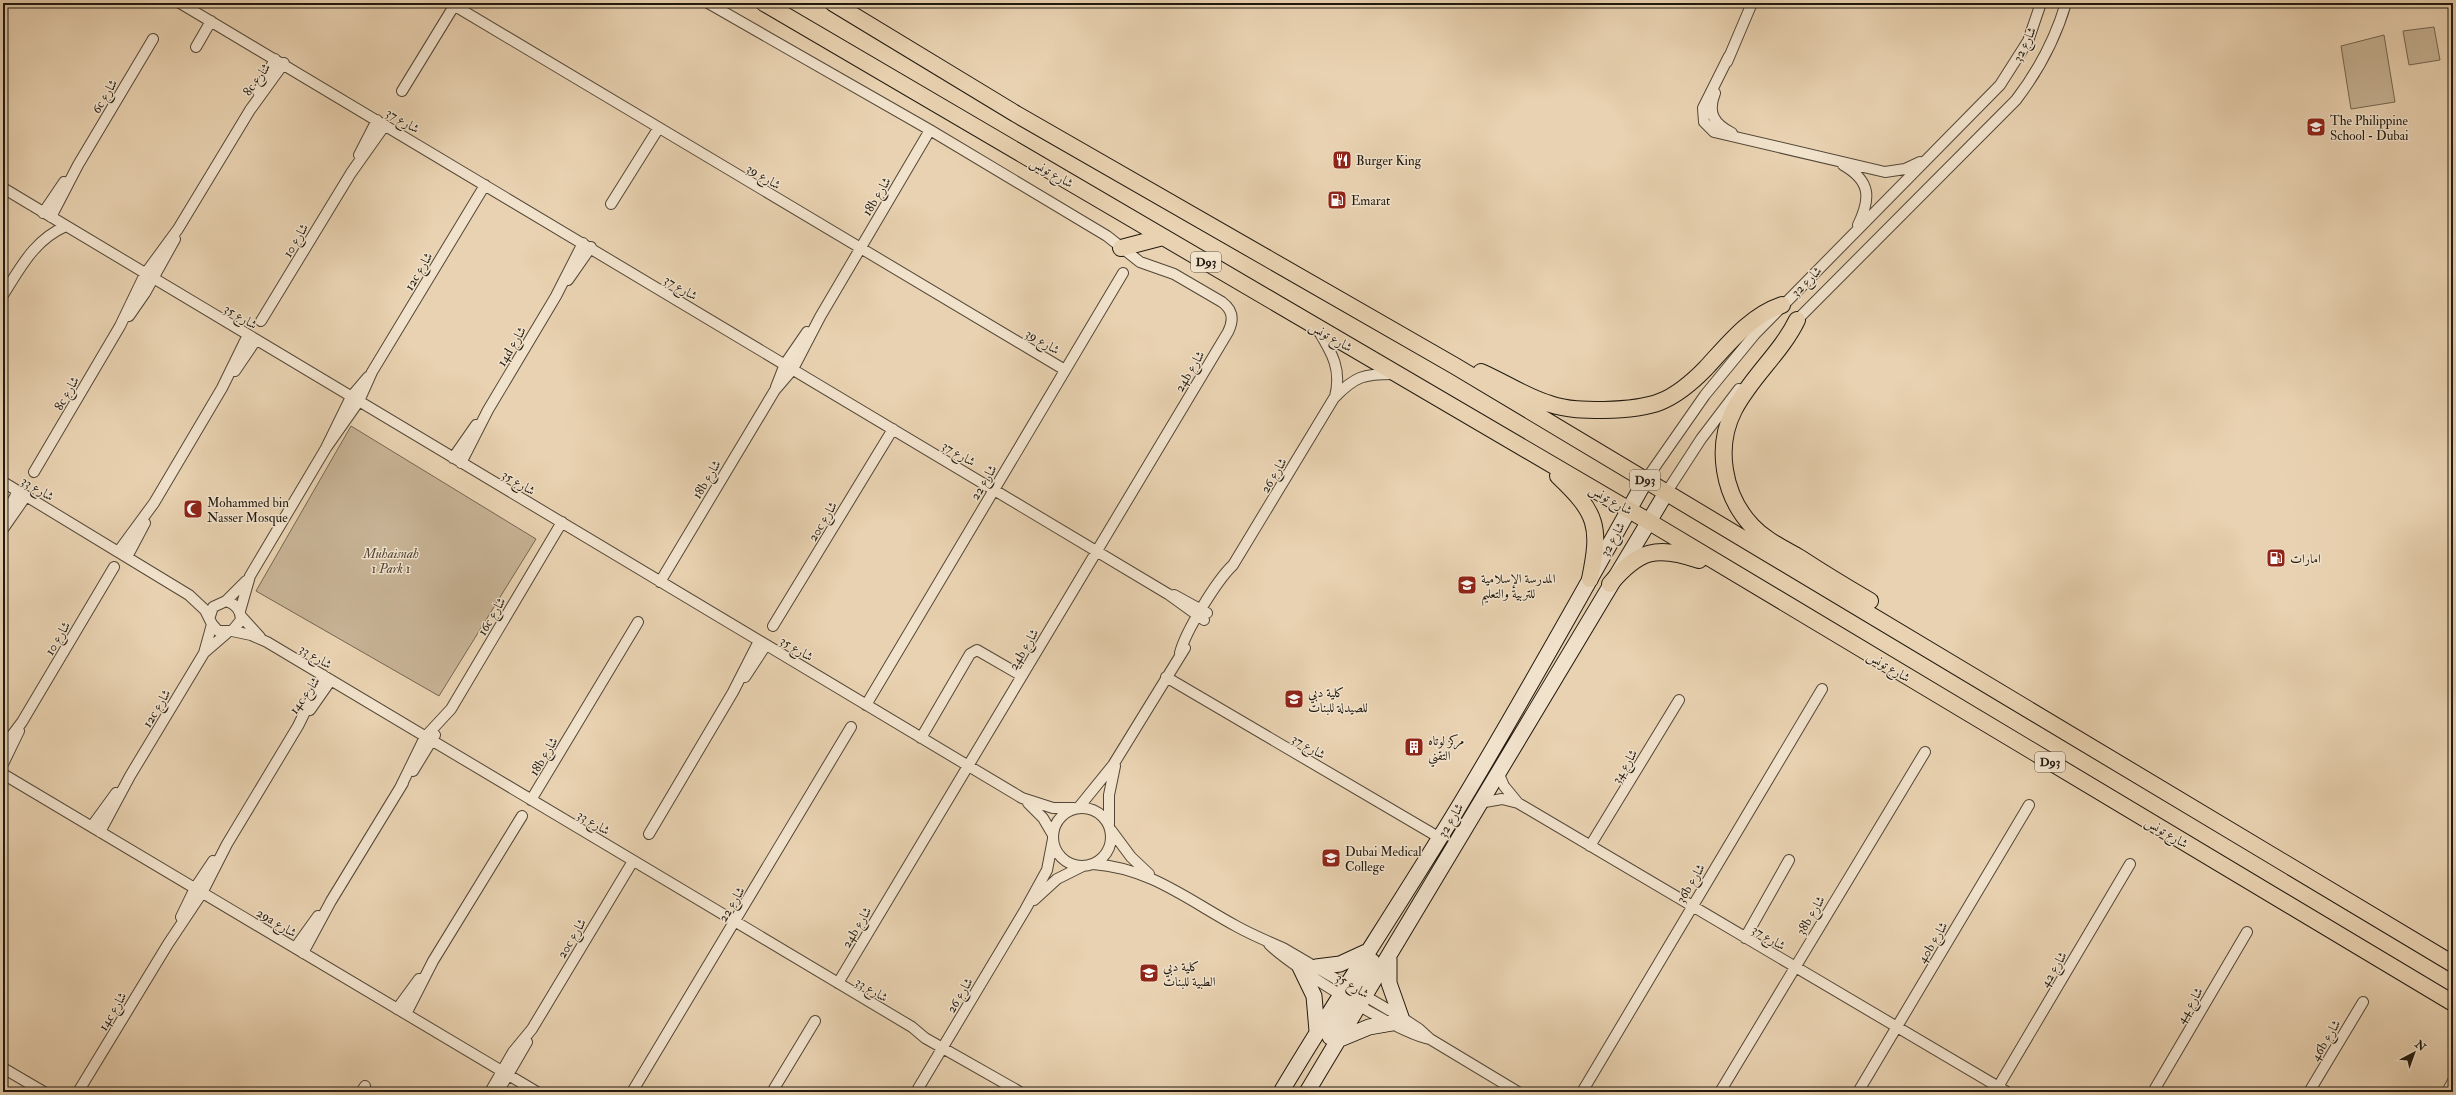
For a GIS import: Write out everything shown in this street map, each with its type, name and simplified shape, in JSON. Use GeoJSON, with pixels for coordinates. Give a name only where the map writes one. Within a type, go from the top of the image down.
{"type":"FeatureCollection","features":[{"type":"Feature","properties":{"kind":"main road","name":"شارع تونس"},"geometry":{"type":"LineString","coordinates":[[764,3],[1648,521],[2453,1003]]}},
{"type":"Feature","properties":{"kind":"main road","name":"D93"},"geometry":{"type":"LineString","coordinates":[[833,3],[1016,114],[1455,366],[1666,493],[1934,651],[2453,964]]}},
{"type":"Feature","properties":{"kind":"main road"},"geometry":{"type":"LineString","coordinates":[[1121,248],[1163,237]]}},
{"type":"Feature","properties":{"kind":"main road"},"geometry":{"type":"LineString","coordinates":[[1455,366],[1482,372],[1536,399],[1560,408],[1586,410],[1642,408],[1659,404],[1675,396],[1689,385],[1751,321],[1782,305]]}},
{"type":"Feature","properties":{"kind":"main road"},"geometry":{"type":"LineString","coordinates":[[1797,320],[1784,343],[1740,399],[1730,420],[1724,455],[1732,492],[1744,515],[1762,535],[1890,614],[1934,651]]}},
{"type":"Feature","properties":{"kind":"main road"},"geometry":{"type":"LineString","coordinates":[[1540,458],[1582,499],[1594,521],[1597,542],[1590,579]]}},
{"type":"Feature","properties":{"kind":"main road"},"geometry":{"type":"LineString","coordinates":[[1610,584],[1632,560],[1642,555],[1661,550],[1681,554],[1731,572]]}},
{"type":"Feature","properties":{"kind":"street","name":"شارع 37"},"geometry":{"type":"LineString","coordinates":[[180,3],[280,61],[1168,594],[1182,598],[1203,615]]}},
{"type":"Feature","properties":{"kind":"street"},"geometry":{"type":"LineString","coordinates":[[708,3],[930,130],[1107,236],[1140,262]]}},
{"type":"Feature","properties":{"kind":"street"},"geometry":{"type":"LineString","coordinates":[[1752,3],[1712,100],[1711,110],[1718,125],[1741,137],[1875,170],[1895,172],[1914,165],[1932,154]]}},
{"type":"Feature","properties":{"kind":"street","name":"شارع 32"},"geometry":{"type":"LineString","coordinates":[[1306,1092],[1340,1039],[1366,951],[1440,838],[1532,683],[1646,481],[1705,395],[1782,305],[1983,104],[2008,74],[2028,41],[2041,3]]}},
{"type":"Feature","properties":{"kind":"street","name":"شارع 32"},"geometry":{"type":"LineString","coordinates":[[1281,1092],[1317,1031],[1390,955],[1478,804],[1679,470],[1724,408],[1797,320],[2016,100],[2040,67],[2051,47],[2066,3]]}},
{"type":"Feature","properties":{"kind":"street"},"geometry":{"type":"LineString","coordinates":[[402,91],[452,4]]}},
{"type":"Feature","properties":{"kind":"street","name":"شارع 39"},"geometry":{"type":"LineString","coordinates":[[452,4],[658,129],[1065,370]]}},
{"type":"Feature","properties":{"kind":"street"},"geometry":{"type":"LineString","coordinates":[[196,47],[211,21]]}},
{"type":"Feature","properties":{"kind":"street","name":"6c شارع"},"geometry":{"type":"LineString","coordinates":[[47,215],[153,40]]}},
{"type":"Feature","properties":{"kind":"street","name":"8c شارع"},"geometry":{"type":"LineString","coordinates":[[34,472],[178,229],[280,61]]}},
{"type":"Feature","properties":{"kind":"street","name":"شارع 10"},"geometry":{"type":"LineString","coordinates":[[261,321],[381,123]]}},
{"type":"Feature","properties":{"kind":"street"},"geometry":{"type":"LineString","coordinates":[[611,204],[658,129]]}},
{"type":"Feature","properties":{"kind":"street","name":"18b شارع"},"geometry":{"type":"LineString","coordinates":[[660,582],[789,366],[820,317],[930,130]]}},
{"type":"Feature","properties":{"kind":"street"},"geometry":{"type":"LineString","coordinates":[[1832,160],[1855,173],[1866,188],[1866,206],[1854,232]]}},
{"type":"Feature","properties":{"kind":"street","name":"12c شارع"},"geometry":{"type":"LineString","coordinates":[[240,613],[250,576],[485,185]]}},
{"type":"Feature","properties":{"kind":"street","name":"شارع 35"},"geometry":{"type":"LineString","coordinates":[[3,188],[1022,798],[1047,807],[1076,808]]}},
{"type":"Feature","properties":{"kind":"street"},"geometry":{"type":"LineString","coordinates":[[3,295],[34,247],[49,234],[66,226]]}},
{"type":"Feature","properties":{"kind":"street","name":"14d شارع"},"geometry":{"type":"LineString","coordinates":[[457,460],[587,245]]}},
{"type":"Feature","properties":{"kind":"street"},"geometry":{"type":"LineString","coordinates":[[1137,245],[1140,262]]}},
{"type":"Feature","properties":{"kind":"street","name":"24b شارع"},"geometry":{"type":"LineString","coordinates":[[838,983],[1230,328],[1231,312],[1222,302],[1174,274],[1140,262]]}},
{"type":"Feature","properties":{"kind":"street","name":"شارع 22"},"geometry":{"type":"LineString","coordinates":[[866,705],[1123,273]]}},
{"type":"Feature","properties":{"kind":"street","name":"شارع 26"},"geometry":{"type":"LineString","coordinates":[[1076,808],[1105,776],[1120,753],[1180,653],[1185,638],[1226,583],[1233,565],[1334,398],[1338,386],[1337,365],[1316,327]]}},
{"type":"Feature","properties":{"kind":"street"},"geometry":{"type":"LineString","coordinates":[[123,554],[252,337]]}},
{"type":"Feature","properties":{"kind":"street","name":"شارع 26"},"geometry":{"type":"LineString","coordinates":[[1334,398],[1357,378],[1365,375],[1397,374]]}},
{"type":"Feature","properties":{"kind":"street","name":"20c شارع"},"geometry":{"type":"LineString","coordinates":[[773,626],[893,429]]}},
{"type":"Feature","properties":{"kind":"street","name":"شارع 33"},"geometry":{"type":"LineString","coordinates":[[3,482],[183,591],[195,600],[211,620]]}},
{"type":"Feature","properties":{"kind":"street"},"geometry":{"type":"LineString","coordinates":[[3,519],[22,493]]}},
{"type":"Feature","properties":{"kind":"street"},"geometry":{"type":"LineString","coordinates":[[3,529],[22,493]]}},
{"type":"Feature","properties":{"kind":"street","name":"16c شارع"},"geometry":{"type":"LineString","coordinates":[[299,950],[331,901],[429,739],[451,709],[562,522]]}},
{"type":"Feature","properties":{"kind":"street","name":"شارع 10"},"geometry":{"type":"LineString","coordinates":[[3,764],[22,722],[114,567]]}},
{"type":"Feature","properties":{"kind":"street","name":"12c شارع"},"geometry":{"type":"LineString","coordinates":[[222,602],[250,576]]}},
{"type":"Feature","properties":{"kind":"street","name":"شارع 33"},"geometry":{"type":"LineString","coordinates":[[183,591],[222,602]]}},
{"type":"Feature","properties":{"kind":"street"},"geometry":{"type":"LineString","coordinates":[[222,602],[236,606],[240,613],[239,625],[230,632],[218,631],[211,620],[222,602]]}},
{"type":"Feature","properties":{"kind":"street","name":"شارع 33"},"geometry":{"type":"LineString","coordinates":[[240,613],[263,640]]}},
{"type":"Feature","properties":{"kind":"street","name":"12c شارع"},"geometry":{"type":"LineString","coordinates":[[96,829],[130,776],[204,653],[211,620]]}},
{"type":"Feature","properties":{"kind":"street","name":"18b شارع"},"geometry":{"type":"LineString","coordinates":[[531,800],[638,622]]}},
{"type":"Feature","properties":{"kind":"street","name":"12c شارع"},"geometry":{"type":"LineString","coordinates":[[204,653],[230,632]]}},
{"type":"Feature","properties":{"kind":"street","name":"شارع 33"},"geometry":{"type":"LineString","coordinates":[[230,632],[263,640],[912,1027],[924,1031],[944,1046],[966,1056],[973,1064],[1020,1092]]}},
{"type":"Feature","properties":{"kind":"street"},"geometry":{"type":"LineString","coordinates":[[649,834],[762,643]]}},
{"type":"Feature","properties":{"kind":"street"},"geometry":{"type":"LineString","coordinates":[[922,738],[970,654],[977,650],[1022,676]]}},
{"type":"Feature","properties":{"kind":"street","name":"شارع 37"},"geometry":{"type":"LineString","coordinates":[[1166,677],[1440,838]]}},
{"type":"Feature","properties":{"kind":"street","name":"14c شارع"},"geometry":{"type":"LineString","coordinates":[[78,1092],[327,678]]}},
{"type":"Feature","properties":{"kind":"street","name":"36b شارع"},"geometry":{"type":"LineString","coordinates":[[1582,1092],[1691,906],[1822,689]]}},
{"type":"Feature","properties":{"kind":"street","name":"شارع 34"},"geometry":{"type":"LineString","coordinates":[[1590,846],[1679,700]]}},
{"type":"Feature","properties":{"kind":"street","name":"شارع 10"},"geometry":{"type":"LineString","coordinates":[[3,747],[22,722]]}},
{"type":"Feature","properties":{"kind":"street","name":"شارع 22"},"geometry":{"type":"LineString","coordinates":[[632,1092],[736,922],[851,727]]}},
{"type":"Feature","properties":{"kind":"street","name":"38b شارع"},"geometry":{"type":"LineString","coordinates":[[1720,1092],[1925,752]]}},
{"type":"Feature","properties":{"kind":"street","name":"شارع 26"},"geometry":{"type":"LineString","coordinates":[[1110,827],[1111,781],[1120,753]]}},
{"type":"Feature","properties":{"kind":"street","name":"شارع 37"},"geometry":{"type":"LineString","coordinates":[[1498,772],[1508,792],[1518,803],[2003,1089]]}},
{"type":"Feature","properties":{"kind":"street","name":"29a شارع"},"geometry":{"type":"LineString","coordinates":[[3,774],[537,1092]]}},
{"type":"Feature","properties":{"kind":"street","name":"شارع 35"},"geometry":{"type":"LineString","coordinates":[[1022,798],[1040,815],[1053,837]]}},
{"type":"Feature","properties":{"kind":"street","name":"شارع 37"},"geometry":{"type":"LineString","coordinates":[[1478,804],[1498,799],[1518,803]]}},
{"type":"Feature","properties":{"kind":"street","name":"40b شارع"},"geometry":{"type":"LineString","coordinates":[[1858,1092],[2029,805]]}},
{"type":"Feature","properties":{"kind":"street"},"geometry":{"type":"LineString","coordinates":[[1076,808],[1096,811],[1110,827],[1110,846],[1106,854],[1088,865],[1075,865],[1060,855],[1053,837],[1060,818],[1076,808]]}},
{"type":"Feature","properties":{"kind":"street"},"geometry":{"type":"LineString","coordinates":[[402,1011],[522,816]]}},
{"type":"Feature","properties":{"kind":"street","name":"شارع 35"},"geometry":{"type":"LineString","coordinates":[[1110,827],[1131,857],[1156,880]]}},
{"type":"Feature","properties":{"kind":"street","name":"شارع 26"},"geometry":{"type":"LineString","coordinates":[[916,1092],[1025,910],[1047,870],[1053,837]]}},
{"type":"Feature","properties":{"kind":"street"},"geometry":{"type":"LineString","coordinates":[[1745,938],[1789,860]]}},
{"type":"Feature","properties":{"kind":"street","name":"20c شارع"},"geometry":{"type":"LineString","coordinates":[[490,1092],[505,1073],[633,861]]}},
{"type":"Feature","properties":{"kind":"street","name":"شارع 42"},"geometry":{"type":"LineString","coordinates":[[2003,1089],[2130,864]]}},
{"type":"Feature","properties":{"kind":"street","name":"شارع 35"},"geometry":{"type":"LineString","coordinates":[[1088,865],[1126,868],[1156,880],[1269,943],[1283,948],[1316,967],[1353,995]]}},
{"type":"Feature","properties":{"kind":"street","name":"شارع 26"},"geometry":{"type":"LineString","coordinates":[[1025,910],[1057,879],[1088,865]]}},
{"type":"Feature","properties":{"kind":"street"},"geometry":{"type":"LineString","coordinates":[[1306,1092],[1309,1072],[1414,893],[1417,875]]}},
{"type":"Feature","properties":{"kind":"street","name":"شارع 44"},"geometry":{"type":"LineString","coordinates":[[2152,1092],[2247,932]]}},
{"type":"Feature","properties":{"kind":"street","name":"شارع 35"},"geometry":{"type":"LineString","coordinates":[[1269,943],[1277,952],[1300,968],[1353,995],[1397,1020],[1415,1036],[1430,1039],[1518,1092]]}},
{"type":"Feature","properties":{"kind":"street"},"geometry":{"type":"LineString","coordinates":[[1316,967],[1340,964],[1366,951]]}},
{"type":"Feature","properties":{"kind":"street"},"geometry":{"type":"LineString","coordinates":[[1340,1039],[1364,1029],[1397,1020],[1388,983],[1387,972],[1390,955]]}},
{"type":"Feature","properties":{"kind":"street"},"geometry":{"type":"LineString","coordinates":[[1300,968],[1314,996],[1317,1031]]}},
{"type":"Feature","properties":{"kind":"street","name":"46b شارع"},"geometry":{"type":"LineString","coordinates":[[2309,1092],[2363,1002]]}},
{"type":"Feature","properties":{"kind":"street"},"geometry":{"type":"LineString","coordinates":[[772,1092],[815,1021]]}},
{"type":"Feature","properties":{"kind":"street"},"geometry":{"type":"LineString","coordinates":[[3,1068],[44,1092]]}},
{"type":"Feature","properties":{"kind":"street","name":"20c شارع"},"geometry":{"type":"LineString","coordinates":[[498,1092],[505,1073]]}},
{"type":"Feature","properties":{"kind":"street"},"geometry":{"type":"LineString","coordinates":[[2447,1092],[2453,1081]]}},
{"type":"Feature","properties":{"kind":"green space"},"geometry":{"type":"Polygon","coordinates":[[[2434,27],[2440,60],[2409,65],[2403,31],[2434,27]]]}},
{"type":"Feature","properties":{"kind":"green space"},"geometry":{"type":"Polygon","coordinates":[[[2384,35],[2395,102],[2351,109],[2341,46],[2384,35]]]}},
{"type":"Feature","properties":{"kind":"green space","name":"Muhaisnah 1 Park 1"},"geometry":{"type":"Polygon","coordinates":[[[351,426],[536,539],[439,696],[256,591],[351,426]]]}},
{"type":"Feature","properties":{"kind":"place","name":"The Philippine School - Dubai"},"geometry":{"type":"Point","coordinates":[2316,127]}},
{"type":"Feature","properties":{"kind":"place","name":"Burger King"},"geometry":{"type":"Point","coordinates":[1342,160]}},
{"type":"Feature","properties":{"kind":"place","name":"Emarat"},"geometry":{"type":"Point","coordinates":[1337,200]}},
{"type":"Feature","properties":{"kind":"place","name":"Mohammed bin Nasser Mosque"},"geometry":{"type":"Point","coordinates":[193,509]}},
{"type":"Feature","properties":{"kind":"place","name":"امارات"},"geometry":{"type":"Point","coordinates":[2276,558]}},
{"type":"Feature","properties":{"kind":"place","name":"المدرسة الإسلامية للتربية والتعليم"},"geometry":{"type":"Point","coordinates":[1467,585]}},
{"type":"Feature","properties":{"kind":"place","name":"كلية دبي للصيدلة للبنات"},"geometry":{"type":"Point","coordinates":[1294,699]}},
{"type":"Feature","properties":{"kind":"place","name":"مركز لوتاه التقني"},"geometry":{"type":"Point","coordinates":[1414,747]}},
{"type":"Feature","properties":{"kind":"place","name":"Dubai Medical College"},"geometry":{"type":"Point","coordinates":[1331,858]}},
{"type":"Feature","properties":{"kind":"place","name":"كلية دبي الطبية للبنات"},"geometry":{"type":"Point","coordinates":[1149,973]}}]}
